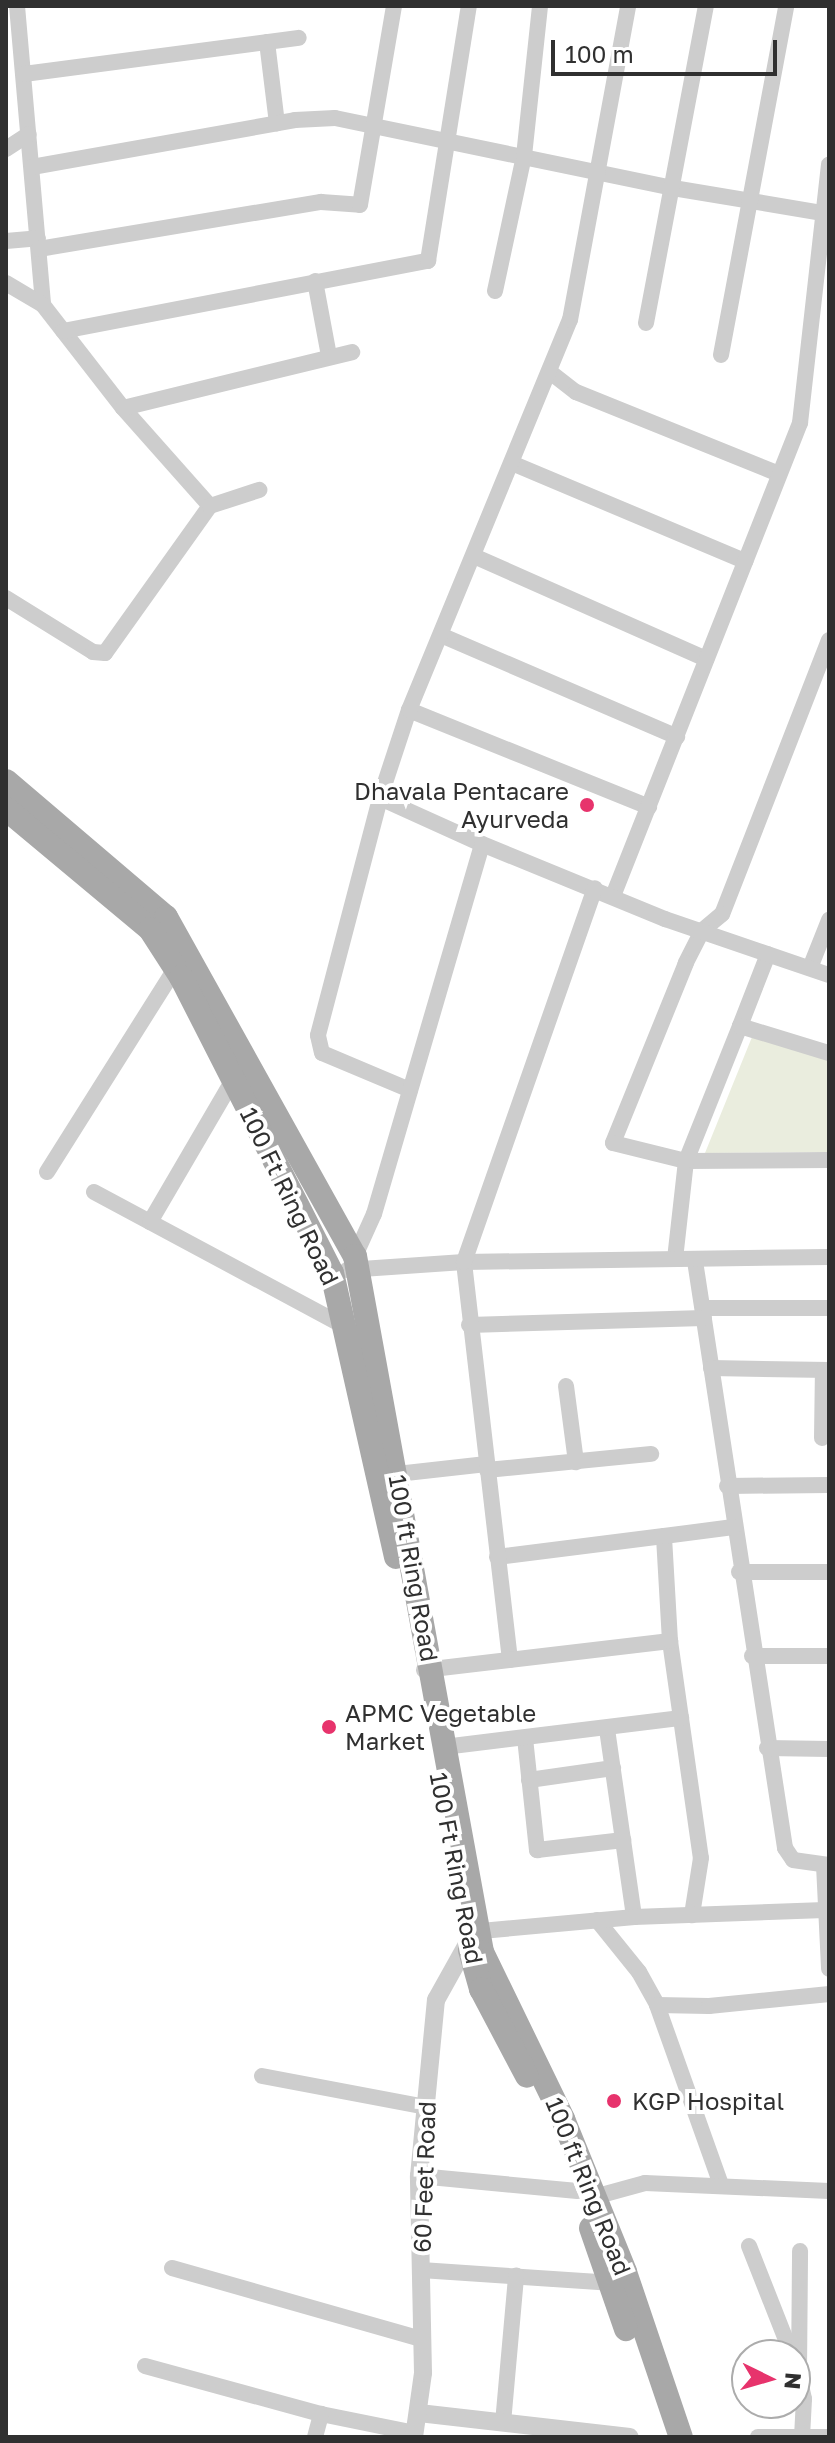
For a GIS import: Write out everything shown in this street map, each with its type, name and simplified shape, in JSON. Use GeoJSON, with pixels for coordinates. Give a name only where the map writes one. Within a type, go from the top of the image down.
{"type":"FeatureCollection","features":[{"type":"Feature","properties":{"kind":"main road","name":"100 ft Ring Road"},"geometry":{"type":"LineString","coordinates":[[6,781],[166,917],[357,1262],[397,1474],[427,1669],[444,1747],[474,1936],[519,2022],[681,2437]]}},
{"type":"Feature","properties":{"kind":"main road","name":"100 Ft Ring Road"},"geometry":{"type":"LineString","coordinates":[[6,809],[150,929],[175,969],[332,1273],[427,1669],[474,1936]]}},
{"type":"Feature","properties":{"kind":"main road","name":"100 Ft Ring Road"},"geometry":{"type":"LineString","coordinates":[[586,2194],[610,2283],[665,2437]]}},
{"type":"Feature","properties":{"kind":"street"},"geometry":{"type":"LineString","coordinates":[[17,6],[43,305]]}},
{"type":"Feature","properties":{"kind":"street"},"geometry":{"type":"LineString","coordinates":[[6,241],[38,243],[321,202],[360,205],[394,6]]}},
{"type":"Feature","properties":{"kind":"street"},"geometry":{"type":"LineString","coordinates":[[63,331],[428,261],[469,6]]}},
{"type":"Feature","properties":{"kind":"street"},"geometry":{"type":"LineString","coordinates":[[495,291],[524,156],[540,6]]}},
{"type":"Feature","properties":{"kind":"street"},"geometry":{"type":"LineString","coordinates":[[410,1090],[322,1053],[317,1042],[380,798],[409,710],[514,464],[575,302],[628,6]]}},
{"type":"Feature","properties":{"kind":"street"},"geometry":{"type":"LineString","coordinates":[[646,323],[706,6]]}},
{"type":"Feature","properties":{"kind":"street"},"geometry":{"type":"LineString","coordinates":[[721,355],[786,6]]}},
{"type":"Feature","properties":{"kind":"street"},"geometry":{"type":"LineString","coordinates":[[24,74],[299,38]]}},
{"type":"Feature","properties":{"kind":"street"},"geometry":{"type":"LineString","coordinates":[[267,42],[277,123]]}},
{"type":"Feature","properties":{"kind":"street"},"geometry":{"type":"LineString","coordinates":[[6,58],[22,48]]}},
{"type":"Feature","properties":{"kind":"street"},"geometry":{"type":"LineString","coordinates":[[32,167],[277,123],[335,118],[450,139],[673,188],[824,213]]}},
{"type":"Feature","properties":{"kind":"street"},"geometry":{"type":"LineString","coordinates":[[6,149],[29,134]]}},
{"type":"Feature","properties":{"kind":"street"},"geometry":{"type":"LineString","coordinates":[[613,896],[800,423],[829,165]]}},
{"type":"Feature","properties":{"kind":"street"},"geometry":{"type":"LineString","coordinates":[[315,281],[329,356]]}},
{"type":"Feature","properties":{"kind":"street"},"geometry":{"type":"LineString","coordinates":[[6,283],[43,305],[123,408],[210,506]]}},
{"type":"Feature","properties":{"kind":"street"},"geometry":{"type":"LineString","coordinates":[[123,408],[352,352]]}},
{"type":"Feature","properties":{"kind":"street"},"geometry":{"type":"LineString","coordinates":[[550,372],[576,392],[779,474]]}},
{"type":"Feature","properties":{"kind":"street"},"geometry":{"type":"LineString","coordinates":[[514,464],[745,561]]}},
{"type":"Feature","properties":{"kind":"street"},"geometry":{"type":"LineString","coordinates":[[6,598],[93,652],[105,653],[210,506],[259,490]]}},
{"type":"Feature","properties":{"kind":"street"},"geometry":{"type":"LineString","coordinates":[[476,557],[706,659]]}},
{"type":"Feature","properties":{"kind":"street"},"geometry":{"type":"LineString","coordinates":[[443,636],[677,737]]}},
{"type":"Feature","properties":{"kind":"street"},"geometry":{"type":"LineString","coordinates":[[829,640],[722,914],[702,931],[613,1143],[686,1161],[829,1160]]}},
{"type":"Feature","properties":{"kind":"street"},"geometry":{"type":"LineString","coordinates":[[409,710],[649,807]]}},
{"type":"Feature","properties":{"kind":"street"},"geometry":{"type":"LineString","coordinates":[[380,798],[482,844],[613,896],[829,975]]}},
{"type":"Feature","properties":{"kind":"street"},"geometry":{"type":"LineString","coordinates":[[357,1262],[374,1214],[482,844]]}},
{"type":"Feature","properties":{"kind":"street"},"geometry":{"type":"LineString","coordinates":[[510,1660],[464,1262],[595,888]]}},
{"type":"Feature","properties":{"kind":"street"},"geometry":{"type":"LineString","coordinates":[[810,968],[829,920]]}},
{"type":"Feature","properties":{"kind":"street"},"geometry":{"type":"LineString","coordinates":[[675,1259],[686,1161],[768,954]]}},
{"type":"Feature","properties":{"kind":"street"},"geometry":{"type":"LineString","coordinates":[[47,1172],[175,969]]}},
{"type":"Feature","properties":{"kind":"street"},"geometry":{"type":"LineString","coordinates":[[740,1026],[829,1053]]}},
{"type":"Feature","properties":{"kind":"street"},"geometry":{"type":"LineString","coordinates":[[150,1222],[233,1080]]}},
{"type":"Feature","properties":{"kind":"street"},"geometry":{"type":"LineString","coordinates":[[94,1192],[346,1327]]}},
{"type":"Feature","properties":{"kind":"street"},"geometry":{"type":"LineString","coordinates":[[332,1273],[357,1262],[695,1261],[829,1257]]}},
{"type":"Feature","properties":{"kind":"street"},"geometry":{"type":"LineString","coordinates":[[695,1261],[739,1572],[785,1848],[793,1860],[827,1865],[825,1910],[829,1969]]}},
{"type":"Feature","properties":{"kind":"street"},"geometry":{"type":"LineString","coordinates":[[469,1325],[829,1308]]}},
{"type":"Feature","properties":{"kind":"street"},"geometry":{"type":"LineString","coordinates":[[711,1368],[826,1370],[822,1438]]}},
{"type":"Feature","properties":{"kind":"street"},"geometry":{"type":"LineString","coordinates":[[566,1386],[576,1462]]}},
{"type":"Feature","properties":{"kind":"street"},"geometry":{"type":"LineString","coordinates":[[397,1474],[651,1454]]}},
{"type":"Feature","properties":{"kind":"street"},"geometry":{"type":"LineString","coordinates":[[727,1486],[829,1485]]}},
{"type":"Feature","properties":{"kind":"street"},"geometry":{"type":"LineString","coordinates":[[497,1557],[733,1527]]}},
{"type":"Feature","properties":{"kind":"street"},"geometry":{"type":"LineString","coordinates":[[664,1536],[670,1641],[701,1858],[692,1915]]}},
{"type":"Feature","properties":{"kind":"street"},"geometry":{"type":"LineString","coordinates":[[739,1572],[829,1572]]}},
{"type":"Feature","properties":{"kind":"street"},"geometry":{"type":"LineString","coordinates":[[427,1669],[670,1641]]}},
{"type":"Feature","properties":{"kind":"street"},"geometry":{"type":"LineString","coordinates":[[752,1656],[829,1656]]}},
{"type":"Feature","properties":{"kind":"street"},"geometry":{"type":"LineString","coordinates":[[444,1747],[681,1718]]}},
{"type":"Feature","properties":{"kind":"street"},"geometry":{"type":"LineString","coordinates":[[607,1729],[634,1917]]}},
{"type":"Feature","properties":{"kind":"street"},"geometry":{"type":"LineString","coordinates":[[525,1738],[537,1850],[623,1840]]}},
{"type":"Feature","properties":{"kind":"street"},"geometry":{"type":"LineString","coordinates":[[767,1748],[829,1749]]}},
{"type":"Feature","properties":{"kind":"street"},"geometry":{"type":"LineString","coordinates":[[529,1780],[613,1768]]}},
{"type":"Feature","properties":{"kind":"street"},"geometry":{"type":"LineString","coordinates":[[474,1936],[634,1917],[825,1910]]}},
{"type":"Feature","properties":{"kind":"street"},"geometry":{"type":"LineString","coordinates":[[597,1920],[639,1972],[657,2005],[721,2185]]}},
{"type":"Feature","properties":{"kind":"street","name":"60 Feet Road"},"geometry":{"type":"LineString","coordinates":[[414,2435],[419,2413],[422,2339],[419,2176],[436,2000],[474,1936]]}},
{"type":"Feature","properties":{"kind":"street"},"geometry":{"type":"LineString","coordinates":[[657,2005],[709,2006],[829,1994]]}},
{"type":"Feature","properties":{"kind":"street"},"geometry":{"type":"LineString","coordinates":[[262,2076],[426,2107]]}},
{"type":"Feature","properties":{"kind":"street"},"geometry":{"type":"LineString","coordinates":[[419,2176],[586,2194],[645,2183],[829,2191]]}},
{"type":"Feature","properties":{"kind":"street"},"geometry":{"type":"LineString","coordinates":[[749,2246],[786,2339]]}},
{"type":"Feature","properties":{"kind":"street"},"geometry":{"type":"LineString","coordinates":[[798,2339],[800,2251]]}},
{"type":"Feature","properties":{"kind":"street"},"geometry":{"type":"LineString","coordinates":[[172,2268],[422,2339]]}},
{"type":"Feature","properties":{"kind":"street"},"geometry":{"type":"LineString","coordinates":[[421,2270],[610,2283]]}},
{"type":"Feature","properties":{"kind":"street"},"geometry":{"type":"LineString","coordinates":[[503,2423],[516,2276]]}},
{"type":"Feature","properties":{"kind":"street"},"geometry":{"type":"LineString","coordinates":[[145,2366],[321,2414],[414,2435]]}},
{"type":"Feature","properties":{"kind":"street"},"geometry":{"type":"LineString","coordinates":[[419,2413],[630,2437]]}},
{"type":"Feature","properties":{"kind":"street"},"geometry":{"type":"LineString","coordinates":[[315,2437],[321,2414]]}},
{"type":"Feature","properties":{"kind":"street"},"geometry":{"type":"LineString","coordinates":[[758,2437],[829,2437]]}},
{"type":"Feature","properties":{"kind":"shaded area"},"geometry":{"type":"Polygon","coordinates":[[[752,1037],[829,1060],[829,1152],[705,1153],[752,1037]]]}},
{"type":"Feature","properties":{"kind":"place","name":"Dhavala Pentacare Ayurveda"},"geometry":{"type":"Point","coordinates":[587,805]}},
{"type":"Feature","properties":{"kind":"place","name":"APMC Vegetable Market"},"geometry":{"type":"Point","coordinates":[329,1727]}},
{"type":"Feature","properties":{"kind":"place","name":"KGP Hospital"},"geometry":{"type":"Point","coordinates":[614,2101]}}]}
